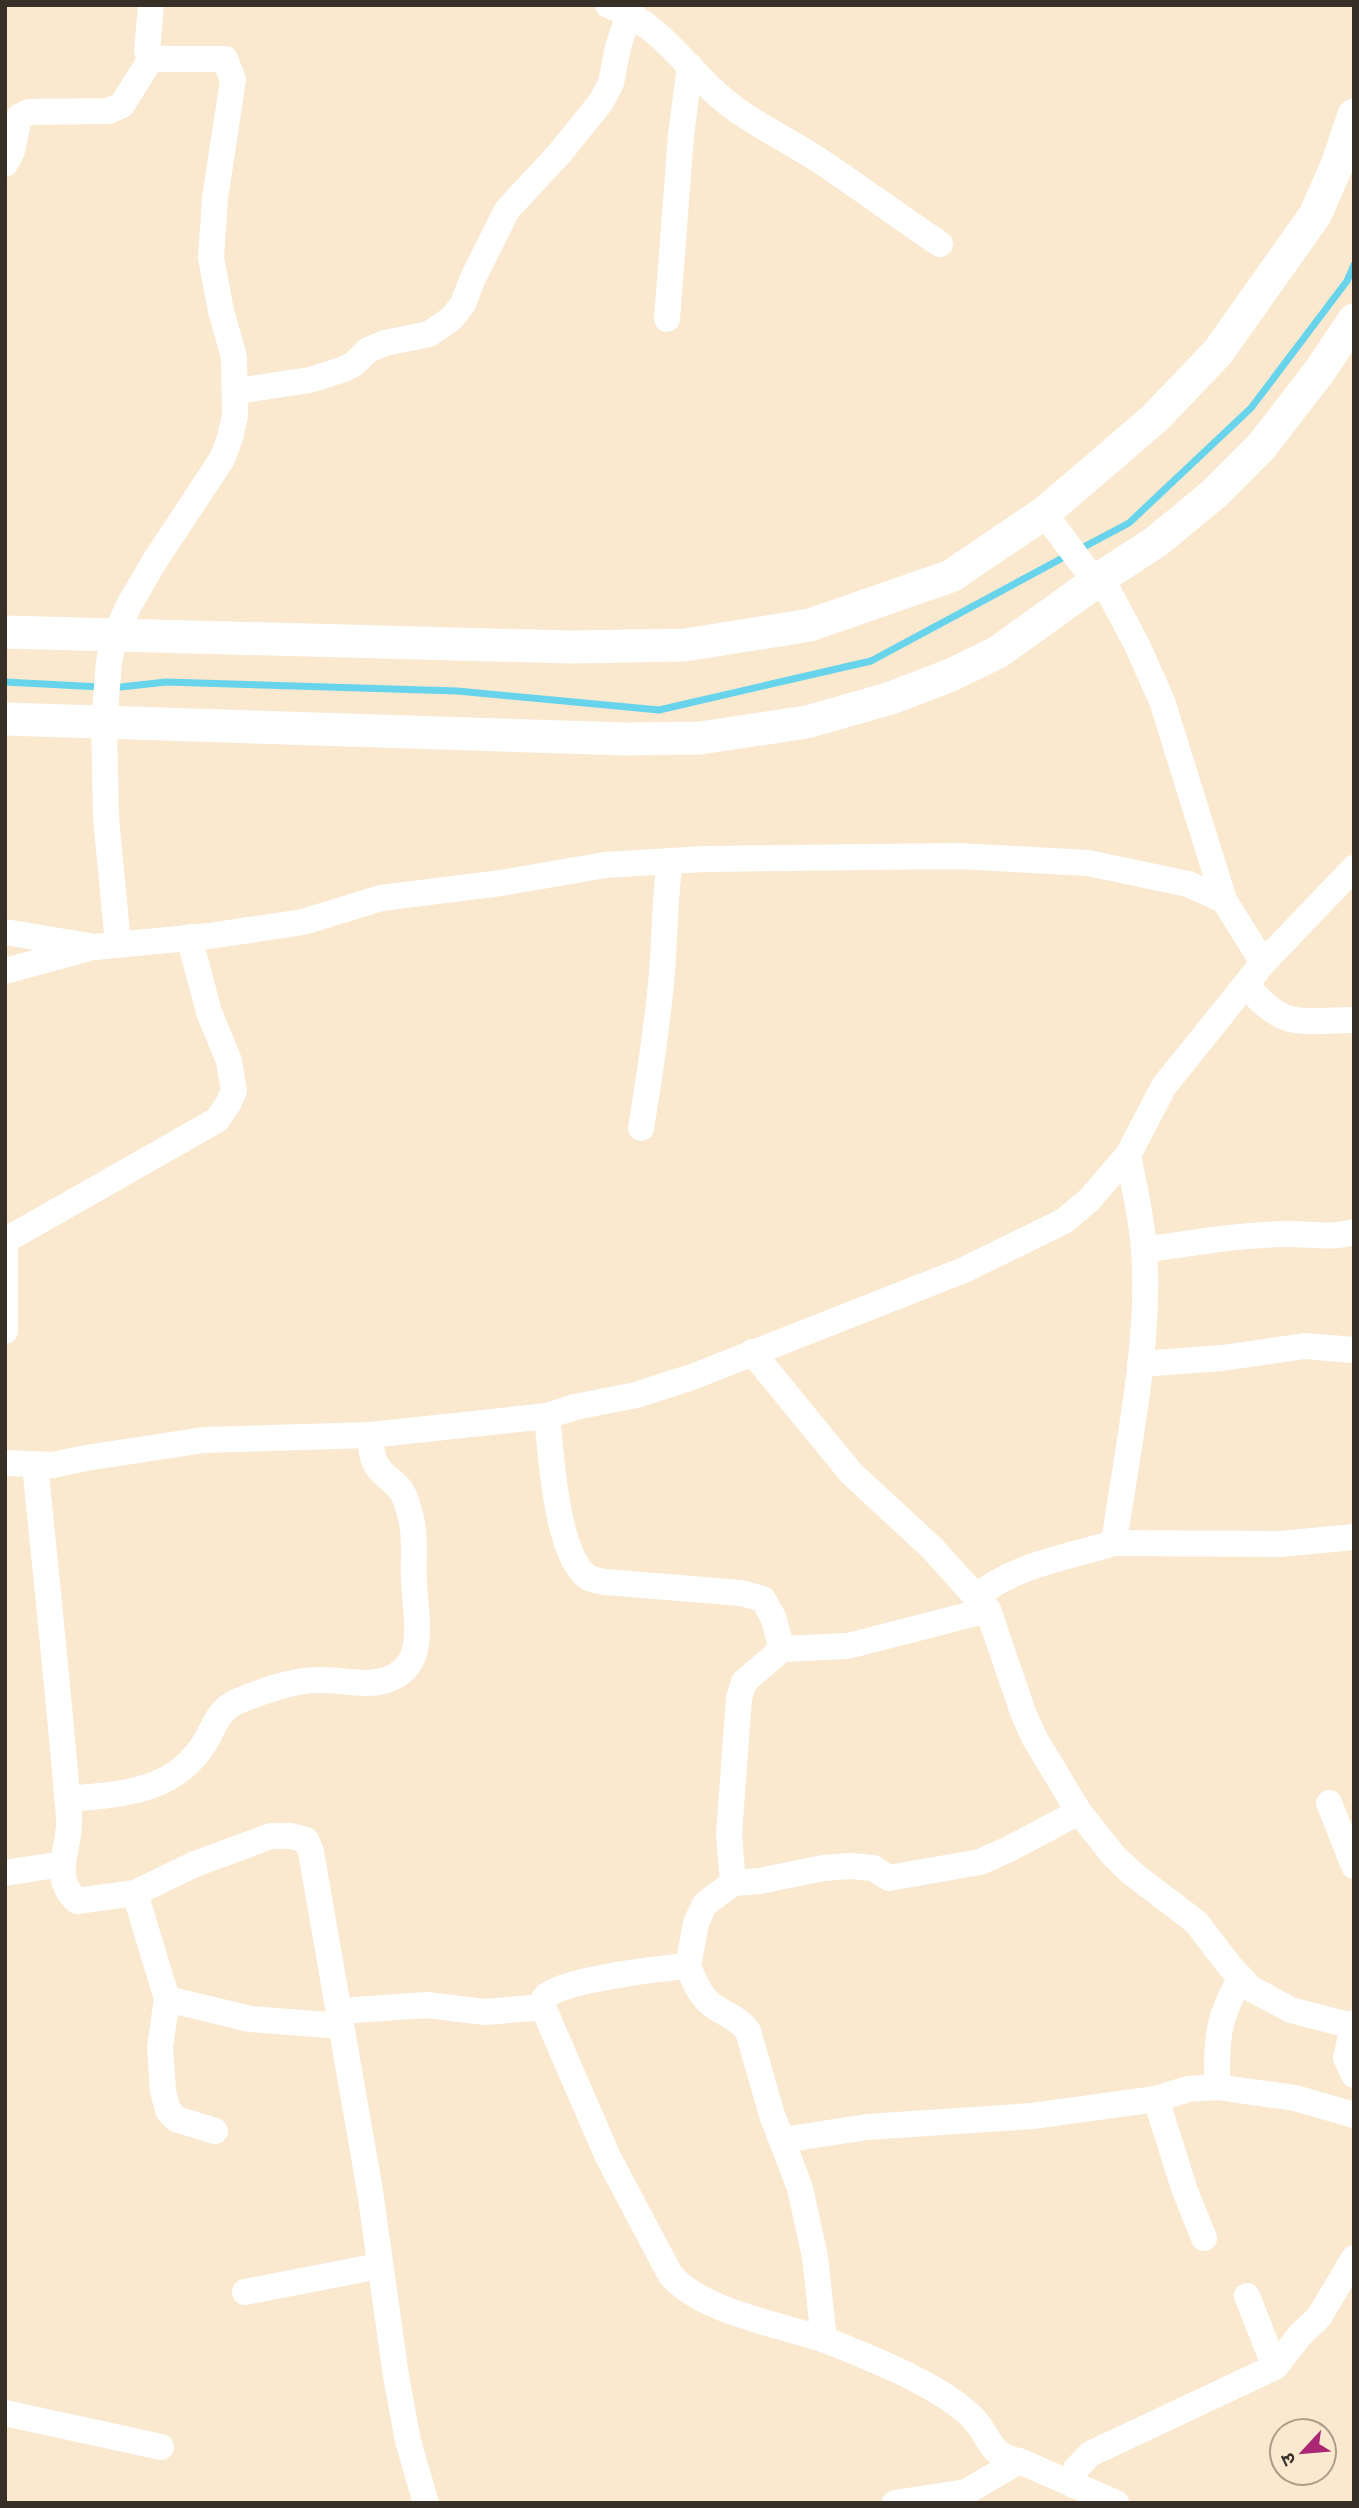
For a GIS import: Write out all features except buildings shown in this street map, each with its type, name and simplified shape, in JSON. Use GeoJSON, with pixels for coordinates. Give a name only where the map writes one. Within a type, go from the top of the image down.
{"type":"FeatureCollection","features":[{"type":"Feature","properties":{"kind":"street"},"geometry":{"type":"LineString","coordinates":[[106,945],[105,708],[112,649],[129,605],[222,459],[230,438],[236,391],[234,357],[221,311],[211,258],[215,198],[233,80],[225,60],[152,57],[148,51],[151,5]]}},
{"type":"Feature","properties":{"kind":"street"},"geometry":{"type":"LineString","coordinates":[[236,391],[310,380],[344,369],[354,364],[368,350],[385,343],[429,334],[451,318],[463,304],[507,209],[559,154],[601,102],[611,83],[618,47],[633,12],[718,95],[940,244]]}},
{"type":"Feature","properties":{"kind":"street"},"geometry":{"type":"LineString","coordinates":[[5,164],[12,151],[19,117],[29,112],[108,111],[122,106],[152,57]]}},
{"type":"Feature","properties":{"kind":"street"},"geometry":{"type":"LineString","coordinates":[[667,318],[681,135],[690,66]]}},
{"type":"Feature","properties":{"kind":"street"},"geometry":{"type":"LineString","coordinates":[[5,632],[112,649],[685,645],[810,625],[951,576],[1058,518],[1218,352],[1315,215],[1337,165],[1354,115]]}},
{"type":"Feature","properties":{"kind":"street"},"geometry":{"type":"LineString","coordinates":[[5,719],[105,708],[626,739],[700,738],[807,722],[891,698],[951,675],[999,652],[1100,576],[1157,541],[1215,493],[1261,447],[1319,372],[1354,320]]}},
{"type":"Feature","properties":{"kind":"street"},"geometry":{"type":"LineString","coordinates":[[1058,518],[1100,576],[1137,645],[1162,701],[1224,900],[1264,963]]}},
{"type":"Feature","properties":{"kind":"street"},"geometry":{"type":"LineString","coordinates":[[5,971],[106,945],[209,936],[303,922],[381,898],[501,883],[605,864],[958,856],[1088,863],[1188,884],[1224,900]]}},
{"type":"Feature","properties":{"kind":"street"},"geometry":{"type":"LineString","coordinates":[[641,1128],[654,1046],[670,861]]}},
{"type":"Feature","properties":{"kind":"street"},"geometry":{"type":"LineString","coordinates":[[5,1463],[53,1465],[204,1440],[370,1435],[547,1416],[575,1407],[636,1395],[692,1377],[964,1270],[1064,1222],[1088,1200],[1128,1155],[1164,1086],[1264,963],[1325,895],[1352,874]]}},
{"type":"Feature","properties":{"kind":"street"},"geometry":{"type":"LineString","coordinates":[[5,932],[106,945]]}},
{"type":"Feature","properties":{"kind":"street"},"geometry":{"type":"LineString","coordinates":[[5,1331],[6,1238],[216,1120],[228,1104],[234,1090],[229,1061],[209,1012],[190,937]]}},
{"type":"Feature","properties":{"kind":"street"},"geometry":{"type":"LineString","coordinates":[[1247,986],[1263,1005],[1294,1022],[1354,1020]]}},
{"type":"Feature","properties":{"kind":"street"},"geometry":{"type":"LineString","coordinates":[[1114,1543],[1140,1364],[1144,1250],[1128,1155]]}},
{"type":"Feature","properties":{"kind":"street"},"geometry":{"type":"LineString","coordinates":[[1144,1250],[1224,1239],[1285,1234],[1321,1237],[1354,1232]]}},
{"type":"Feature","properties":{"kind":"street"},"geometry":{"type":"LineString","coordinates":[[1140,1364],[1222,1358],[1305,1346],[1354,1350]]}},
{"type":"Feature","properties":{"kind":"street"},"geometry":{"type":"LineString","coordinates":[[752,1352],[851,1474],[932,1548],[983,1603],[1035,1739],[1095,1835],[1133,1874],[1196,1922],[1250,1988],[1291,2010],[1353,2025],[1346,2058],[1354,2075]]}},
{"type":"Feature","properties":{"kind":"street"},"geometry":{"type":"LineString","coordinates":[[547,1416],[558,1512],[568,1546],[589,1577],[605,1582],[741,1593],[763,1599],[773,1617],[782,1649]]}},
{"type":"Feature","properties":{"kind":"street"},"geometry":{"type":"LineString","coordinates":[[67,1799],[133,1792],[166,1780],[186,1766],[206,1739],[215,1721],[233,1703],[299,1681],[320,1679],[356,1683],[383,1682],[405,1671],[413,1656],[416,1620],[413,1527],[404,1495],[377,1467],[371,1452],[370,1435]]}},
{"type":"Feature","properties":{"kind":"street"},"geometry":{"type":"LineString","coordinates":[[35,1465],[53,1629],[70,1829],[62,1864],[62,1882],[68,1893],[77,1902],[135,1894],[195,1864],[271,1836],[292,1836],[306,1840],[311,1852],[370,2191],[379,2266],[408,2441],[426,2503]]}},
{"type":"Feature","properties":{"kind":"street"},"geometry":{"type":"LineString","coordinates":[[733,1882],[729,1834],[739,1698],[744,1682],[782,1649],[848,1646],[983,1603],[995,1581],[1027,1568],[1114,1543],[1280,1544],[1354,1537]]}},
{"type":"Feature","properties":{"kind":"street"},"geometry":{"type":"LineString","coordinates":[[1329,1803],[1354,1866]]}},
{"type":"Feature","properties":{"kind":"street"},"geometry":{"type":"LineString","coordinates":[[824,2340],[815,2257],[800,2188],[772,2115],[748,2031],[741,2021],[711,2004],[699,1991],[688,1966],[696,1923],[705,1904],[733,1882],[760,1881],[823,1868],[873,1868],[889,1878],[941,1870],[989,1858],[1079,1812]]}},
{"type":"Feature","properties":{"kind":"street"},"geometry":{"type":"LineString","coordinates":[[5,1872],[62,1864]]}},
{"type":"Feature","properties":{"kind":"street"},"geometry":{"type":"LineString","coordinates":[[135,1894],[167,1999],[160,2046],[163,2091],[168,2110],[176,2119],[215,2131]]}},
{"type":"Feature","properties":{"kind":"street"},"geometry":{"type":"LineString","coordinates":[[688,1966],[629,1972],[570,1986],[549,1994],[542,2007],[608,2157],[678,2284],[690,2293],[752,2319],[824,2340],[899,2371],[936,2391],[970,2415],[984,2431],[995,2451],[1004,2458],[1019,2460],[1116,2503]]}},
{"type":"Feature","properties":{"kind":"street"},"geometry":{"type":"LineString","coordinates":[[1217,2087],[1217,2040],[1226,2004],[1241,1978]]}},
{"type":"Feature","properties":{"kind":"street"},"geometry":{"type":"LineString","coordinates":[[167,1999],[250,2019],[340,2018],[428,2005],[485,2012],[542,2007]]}},
{"type":"Feature","properties":{"kind":"street"},"geometry":{"type":"LineString","coordinates":[[783,2140],[867,2127],[1032,2116],[1156,2099],[1188,2089],[1217,2087],[1295,2098],[1354,2115]]}},
{"type":"Feature","properties":{"kind":"street"},"geometry":{"type":"LineString","coordinates":[[1156,2099],[1185,2191],[1204,2238]]}},
{"type":"Feature","properties":{"kind":"street"},"geometry":{"type":"LineString","coordinates":[[1073,2485],[1076,2469],[1090,2454],[1276,2367],[1293,2342],[1319,2317],[1354,2258]]}},
{"type":"Feature","properties":{"kind":"street"},"geometry":{"type":"LineString","coordinates":[[245,2292],[379,2266]]}},
{"type":"Feature","properties":{"kind":"street"},"geometry":{"type":"LineString","coordinates":[[1247,2296],[1276,2367]]}},
{"type":"Feature","properties":{"kind":"street"},"geometry":{"type":"LineString","coordinates":[[5,2413],[161,2447]]}},
{"type":"Feature","properties":{"kind":"street"},"geometry":{"type":"LineString","coordinates":[[895,2503],[966,2492],[1019,2460]]}},
{"type":"Feature","properties":{"kind":"waterway"},"geometry":{"type":"LineString","coordinates":[[1078,550],[1129,523],[1251,408],[1347,281],[1354,265]]}},
{"type":"Feature","properties":{"kind":"waterway"},"geometry":{"type":"LineString","coordinates":[[112,688],[166,682],[457,691],[659,710],[871,661],[1068,555]]}},
{"type":"Feature","properties":{"kind":"waterway"},"geometry":{"type":"LineString","coordinates":[[5,682],[101,687]]}}]}
